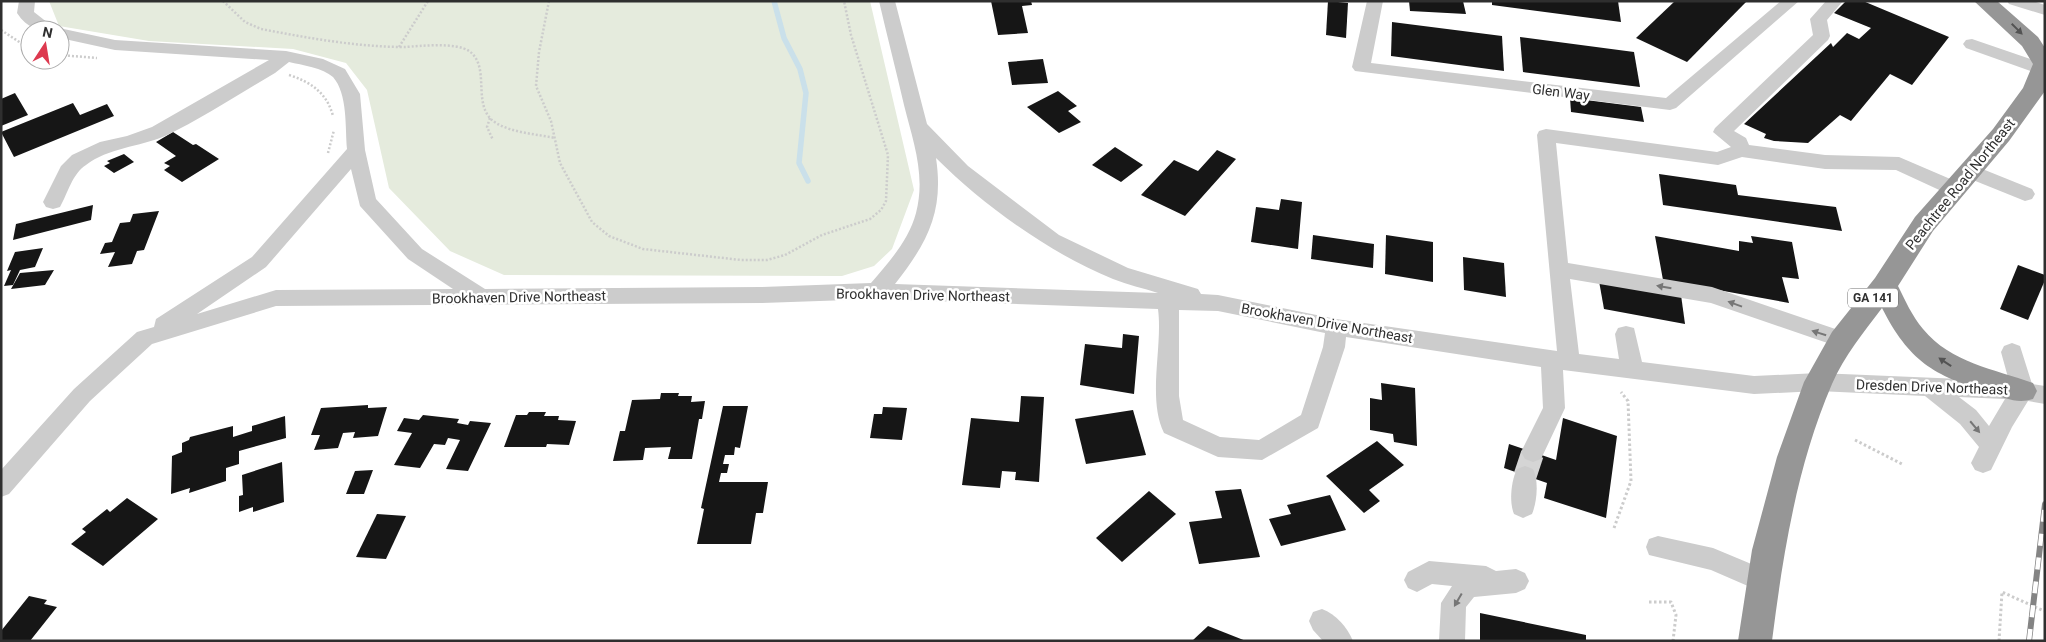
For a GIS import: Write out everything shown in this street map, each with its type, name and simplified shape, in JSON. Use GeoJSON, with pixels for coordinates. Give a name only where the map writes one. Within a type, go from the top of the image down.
{"type":"FeatureCollection","features":[{"type":"Feature","properties":{"kind":"highway"},"geometry":{"type":"LineString","coordinates":[[1984,1],[2030,42],[2043,65]]}},
{"type":"Feature","properties":{"kind":"highway","name":"Peachtree Road Northeast"},"geometry":{"type":"LineString","coordinates":[[1755,641],[1768,550],[1792,457],[1818,382],[1842,340],[1884,284],[1924,224],[2001,135],[2034,90],[2043,65]]}},
{"type":"Feature","properties":{"kind":"highway"},"geometry":{"type":"LineString","coordinates":[[1884,284],[1914,337],[1929,351],[1952,367],[1975,378],[2034,393]]}},
{"type":"Feature","properties":{"kind":"street"},"geometry":{"type":"LineString","coordinates":[[26,1],[25,13],[34,20]]}},
{"type":"Feature","properties":{"kind":"street"},"geometry":{"type":"LineString","coordinates":[[877,291],[913,246],[927,214],[931,194],[930,172],[922,132],[918,124],[888,1]]}},
{"type":"Feature","properties":{"kind":"street","name":"Glen Way"},"geometry":{"type":"LineString","coordinates":[[1375,1],[1361,67],[1670,104],[1791,1]]}},
{"type":"Feature","properties":{"kind":"street"},"geometry":{"type":"LineString","coordinates":[[1741,150],[1739,142],[1722,132],[1822,36],[1818,19],[1835,1]]}},
{"type":"Feature","properties":{"kind":"street"},"geometry":{"type":"LineString","coordinates":[[2015,1],[2045,10]]}},
{"type":"Feature","properties":{"kind":"street"},"geometry":{"type":"LineString","coordinates":[[70,35],[115,46],[284,65],[317,63],[339,73],[351,94],[356,150],[367,201],[415,254],[483,298]]}},
{"type":"Feature","properties":{"kind":"street"},"geometry":{"type":"LineString","coordinates":[[1972,44],[2043,65]]}},
{"type":"Feature","properties":{"kind":"street"},"geometry":{"type":"LineString","coordinates":[[53,202],[68,171],[79,160],[107,146],[130,142],[159,130],[269,69],[284,65]]}},
{"type":"Feature","properties":{"kind":"street"},"geometry":{"type":"LineString","coordinates":[[922,132],[960,171],[1052,240],[1121,274],[1218,303]]}},
{"type":"Feature","properties":{"kind":"street"},"geometry":{"type":"LineString","coordinates":[[1533,452],[1554,408],[1561,360],[1558,269],[1546,135],[1718,159],[1741,150],[1825,162],[1899,164],[2026,194]]}},
{"type":"Feature","properties":{"kind":"street"},"geometry":{"type":"LineString","coordinates":[[144,338],[259,262],[356,150]]}},
{"type":"Feature","properties":{"kind":"street"},"geometry":{"type":"LineString","coordinates":[[1558,269],[1712,295],[1842,340]]}},
{"type":"Feature","properties":{"kind":"street","name":"Brookhaven Drive Northeast"},"geometry":{"type":"LineString","coordinates":[[1,487],[82,395],[144,338],[276,298],[761,295],[877,291],[1218,303],[1336,327],[1561,360],[1754,385],[1818,382]]}},
{"type":"Feature","properties":{"kind":"street"},"geometry":{"type":"LineString","coordinates":[[1168,302],[1170,318],[1168,396],[1172,426],[1218,447],[1262,450],[1310,421],[1334,347],[1336,327]]}},
{"type":"Feature","properties":{"kind":"street"},"geometry":{"type":"LineString","coordinates":[[1626,334],[1632,369]]}},
{"type":"Feature","properties":{"kind":"street"},"geometry":{"type":"LineString","coordinates":[[1930,387],[1968,418],[1988,454],[2003,421],[2034,393],[2012,352]]}},
{"type":"Feature","properties":{"kind":"street","name":"Dresden Drive Northeast"},"geometry":{"type":"LineString","coordinates":[[1818,382],[2034,393]]}},
{"type":"Feature","properties":{"kind":"street"},"geometry":{"type":"LineString","coordinates":[[1523,506],[1524,476]]}},
{"type":"Feature","properties":{"kind":"street"},"geometry":{"type":"LineString","coordinates":[[1658,548],[1713,559],[1764,581]]}},
{"type":"Feature","properties":{"kind":"street"},"geometry":{"type":"LineString","coordinates":[[1417,580],[1429,572],[1516,581],[1467,586],[1454,603],[1452,641]]}},
{"type":"Feature","properties":{"kind":"street"},"geometry":{"type":"LineString","coordinates":[[1322,621],[1340,641]]}},
{"type":"Feature","properties":{"kind":"path"},"geometry":{"type":"LineString","coordinates":[[223,1],[245,22],[261,29],[330,41],[399,47],[457,46],[467,48],[474,54],[478,62],[484,104],[490,117],[501,125],[555,138]]}},
{"type":"Feature","properties":{"kind":"path"},"geometry":{"type":"LineString","coordinates":[[399,47],[428,1]]}},
{"type":"Feature","properties":{"kind":"path"},"geometry":{"type":"LineString","coordinates":[[549,1],[539,52],[536,86],[551,121],[560,163],[592,222],[609,236],[643,250],[741,260],[767,260],[785,255],[830,232],[870,219],[881,210],[886,201],[888,155],[851,35],[844,1]]}},
{"type":"Feature","properties":{"kind":"path"},"geometry":{"type":"LineString","coordinates":[[1,30],[20,42]]}},
{"type":"Feature","properties":{"kind":"path"},"geometry":{"type":"LineString","coordinates":[[70,56],[88,58]]}},
{"type":"Feature","properties":{"kind":"path"},"geometry":{"type":"LineString","coordinates":[[284,65],[318,89],[327,100],[333,119]]}},
{"type":"Feature","properties":{"kind":"path"},"geometry":{"type":"LineString","coordinates":[[490,117],[487,127],[493,140]]}},
{"type":"Feature","properties":{"kind":"path"},"geometry":{"type":"LineString","coordinates":[[326,161],[334,129]]}},
{"type":"Feature","properties":{"kind":"path"},"geometry":{"type":"LineString","coordinates":[[1614,528],[1630,481],[1628,401],[1621,392]]}},
{"type":"Feature","properties":{"kind":"path"},"geometry":{"type":"LineString","coordinates":[[1855,440],[1902,464]]}},
{"type":"Feature","properties":{"kind":"path"},"geometry":{"type":"LineString","coordinates":[[1999,641],[2002,592],[2044,610]]}},
{"type":"Feature","properties":{"kind":"path"},"geometry":{"type":"LineString","coordinates":[[1649,602],[1671,602],[1676,615],[1673,641]]}},
{"type":"Feature","properties":{"kind":"shaded area"},"geometry":{"type":"Polygon","coordinates":[[[49,1],[870,1],[914,190],[892,249],[874,266],[842,276],[504,275],[450,251],[389,188],[367,90],[346,63],[293,49],[149,41],[70,28],[70,20],[57,20],[49,1]]]}},
{"type":"Feature","properties":{"kind":"building"},"geometry":{"type":"Polygon","coordinates":[[[991,1],[1031,1],[1032,5],[1022,6],[1028,33],[998,35],[991,1]]]}},
{"type":"Feature","properties":{"kind":"building"},"geometry":{"type":"Polygon","coordinates":[[[1328,1],[1348,3],[1346,38],[1326,35],[1328,1]]]}},
{"type":"Feature","properties":{"kind":"building"},"geometry":{"type":"Polygon","coordinates":[[[1409,1],[1463,1],[1466,14],[1410,11],[1409,1]]]}},
{"type":"Feature","properties":{"kind":"building"},"geometry":{"type":"Polygon","coordinates":[[[1492,1],[1618,1],[1621,22],[1492,5],[1492,1]]]}},
{"type":"Feature","properties":{"kind":"building"},"geometry":{"type":"Polygon","coordinates":[[[1675,1],[1747,1],[1687,62],[1636,38],[1675,1]]]}},
{"type":"Feature","properties":{"kind":"building"},"geometry":{"type":"Polygon","coordinates":[[[1846,1],[1863,1],[1949,37],[1912,85],[1890,74],[1851,121],[1840,115],[1808,143],[1774,141],[1764,138],[1766,134],[1744,124],[1831,43],[1833,47],[1847,33],[1859,39],[1871,28],[1834,13],[1846,1]]]}},
{"type":"Feature","properties":{"kind":"building"},"geometry":{"type":"Polygon","coordinates":[[[1392,22],[1502,36],[1504,71],[1391,56],[1392,22]]]}},
{"type":"Feature","properties":{"kind":"building"},"geometry":{"type":"Polygon","coordinates":[[[1520,37],[1634,52],[1640,87],[1523,72],[1520,37]]]}},
{"type":"Feature","properties":{"kind":"building"},"geometry":{"type":"Polygon","coordinates":[[[1043,59],[1048,83],[1012,85],[1008,62],[1043,59]]]}},
{"type":"Feature","properties":{"kind":"building"},"geometry":{"type":"Polygon","coordinates":[[[1058,91],[1077,106],[1068,111],[1081,122],[1059,133],[1027,107],[1058,91]]]}},
{"type":"Feature","properties":{"kind":"building"},"geometry":{"type":"Polygon","coordinates":[[[15,93],[28,115],[1,126],[1,99],[15,93]]]}},
{"type":"Feature","properties":{"kind":"building"},"geometry":{"type":"Polygon","coordinates":[[[1570,98],[1641,107],[1644,122],[1571,112],[1570,98]]]}},
{"type":"Feature","properties":{"kind":"building"},"geometry":{"type":"Polygon","coordinates":[[[73,103],[80,115],[107,104],[114,116],[14,157],[1,132],[73,103]]]}},
{"type":"Feature","properties":{"kind":"building"},"geometry":{"type":"Polygon","coordinates":[[[173,132],[219,159],[182,182],[164,170],[170,166],[164,163],[176,156],[156,142],[173,132]]]}},
{"type":"Feature","properties":{"kind":"building"},"geometry":{"type":"Polygon","coordinates":[[[1115,147],[1143,165],[1121,182],[1092,165],[1115,147]]]}},
{"type":"Feature","properties":{"kind":"building"},"geometry":{"type":"Polygon","coordinates":[[[1217,150],[1236,159],[1185,216],[1141,195],[1174,160],[1198,171],[1217,150]]]}},
{"type":"Feature","properties":{"kind":"building"},"geometry":{"type":"Polygon","coordinates":[[[124,154],[134,162],[114,173],[104,166],[110,163],[107,161],[124,154]]]}},
{"type":"Feature","properties":{"kind":"building"},"geometry":{"type":"Polygon","coordinates":[[[1659,174],[1736,185],[1738,195],[1836,207],[1842,231],[1663,205],[1659,174]]]}},
{"type":"Feature","properties":{"kind":"building"},"geometry":{"type":"Polygon","coordinates":[[[1281,199],[1302,202],[1298,249],[1251,242],[1256,207],[1279,210],[1281,199]]]}},
{"type":"Feature","properties":{"kind":"building"},"geometry":{"type":"Polygon","coordinates":[[[93,205],[91,220],[13,240],[16,224],[93,205]]]}},
{"type":"Feature","properties":{"kind":"building"},"geometry":{"type":"Polygon","coordinates":[[[159,211],[144,250],[137,251],[132,264],[108,267],[115,252],[100,254],[105,243],[112,242],[120,223],[130,222],[133,214],[159,211]]]}},
{"type":"Feature","properties":{"kind":"building"},"geometry":{"type":"Polygon","coordinates":[[[1313,235],[1374,244],[1373,268],[1311,259],[1313,235]]]}},
{"type":"Feature","properties":{"kind":"building"},"geometry":{"type":"Polygon","coordinates":[[[1386,235],[1433,242],[1433,282],[1385,274],[1386,235]]]}},
{"type":"Feature","properties":{"kind":"building"},"geometry":{"type":"Polygon","coordinates":[[[1655,236],[1739,251],[1739,241],[1753,243],[1751,236],[1792,242],[1799,279],[1782,277],[1789,303],[1663,280],[1655,236]]]}},
{"type":"Feature","properties":{"kind":"building"},"geometry":{"type":"Polygon","coordinates":[[[43,248],[35,267],[20,270],[13,285],[4,286],[11,270],[7,271],[15,252],[43,248]]]}},
{"type":"Feature","properties":{"kind":"building"},"geometry":{"type":"Polygon","coordinates":[[[1463,257],[1504,263],[1506,297],[1464,290],[1463,257]]]}},
{"type":"Feature","properties":{"kind":"building"},"geometry":{"type":"Polygon","coordinates":[[[2018,265],[2045,275],[2045,280],[2028,320],[2000,309],[2018,265]]]}},
{"type":"Feature","properties":{"kind":"building"},"geometry":{"type":"Polygon","coordinates":[[[54,270],[45,285],[11,289],[20,273],[54,270]]]}},
{"type":"Feature","properties":{"kind":"building"},"geometry":{"type":"Polygon","coordinates":[[[1599,281],[1681,295],[1685,324],[1604,309],[1599,281]]]}},
{"type":"Feature","properties":{"kind":"building"},"geometry":{"type":"Polygon","coordinates":[[[1123,334],[1139,336],[1134,394],[1080,385],[1085,344],[1122,348],[1123,334]]]}},
{"type":"Feature","properties":{"kind":"building"},"geometry":{"type":"Polygon","coordinates":[[[1381,383],[1415,388],[1417,446],[1394,442],[1393,434],[1370,430],[1370,398],[1382,400],[1381,383]]]}},
{"type":"Feature","properties":{"kind":"building"},"geometry":{"type":"Polygon","coordinates":[[[661,393],[679,393],[678,396],[692,396],[691,402],[705,401],[702,419],[699,419],[692,459],[668,459],[671,447],[645,448],[643,460],[613,461],[620,431],[625,431],[632,400],[660,399],[661,393]]]}},
{"type":"Feature","properties":{"kind":"building"},"geometry":{"type":"Polygon","coordinates":[[[1021,396],[1044,397],[1039,482],[1015,480],[1016,472],[1002,471],[1000,488],[962,485],[971,418],[1019,422],[1021,396]]]}},
{"type":"Feature","properties":{"kind":"building"},"geometry":{"type":"Polygon","coordinates":[[[368,405],[368,408],[387,407],[378,436],[353,438],[355,432],[343,433],[338,448],[314,450],[320,435],[311,435],[321,408],[368,405]]]}},
{"type":"Feature","properties":{"kind":"building"},"geometry":{"type":"Polygon","coordinates":[[[723,406],[748,406],[740,448],[735,447],[734,455],[725,455],[723,464],[729,464],[727,473],[721,473],[719,482],[768,482],[763,513],[756,513],[751,544],[697,544],[704,509],[701,508],[723,406]]]}},
{"type":"Feature","properties":{"kind":"building"},"geometry":{"type":"Polygon","coordinates":[[[883,407],[907,408],[902,440],[870,438],[874,414],[882,414],[883,407]]]}},
{"type":"Feature","properties":{"kind":"building"},"geometry":{"type":"Polygon","coordinates":[[[1133,410],[1146,455],[1086,464],[1075,419],[1133,410]]]}},
{"type":"Feature","properties":{"kind":"building"},"geometry":{"type":"Polygon","coordinates":[[[529,412],[546,412],[544,416],[559,416],[558,420],[576,421],[569,445],[547,444],[546,447],[504,447],[516,415],[527,415],[529,412]]]}},
{"type":"Feature","properties":{"kind":"building"},"geometry":{"type":"Polygon","coordinates":[[[423,415],[459,419],[457,423],[468,425],[470,421],[491,423],[468,471],[446,469],[460,440],[448,438],[445,445],[434,444],[420,468],[394,465],[412,433],[397,431],[404,418],[419,420],[423,415]]]}},
{"type":"Feature","properties":{"kind":"building"},"geometry":{"type":"Polygon","coordinates":[[[285,416],[286,438],[239,451],[239,464],[226,468],[226,481],[189,493],[190,488],[171,494],[172,456],[182,452],[182,443],[189,440],[190,437],[233,426],[233,437],[252,431],[252,426],[285,416]]]}},
{"type":"Feature","properties":{"kind":"building"},"geometry":{"type":"Polygon","coordinates":[[[1563,418],[1617,436],[1606,518],[1544,498],[1547,483],[1504,468],[1509,444],[1556,460],[1563,418]]]}},
{"type":"Feature","properties":{"kind":"building"},"geometry":{"type":"Polygon","coordinates":[[[1377,441],[1404,465],[1369,490],[1380,501],[1364,513],[1326,476],[1377,441]]]}},
{"type":"Feature","properties":{"kind":"building"},"geometry":{"type":"Polygon","coordinates":[[[282,462],[284,502],[253,512],[253,507],[239,512],[239,496],[243,495],[242,475],[282,462]]]}},
{"type":"Feature","properties":{"kind":"building"},"geometry":{"type":"Polygon","coordinates":[[[373,470],[364,494],[346,494],[355,471],[373,470]]]}},
{"type":"Feature","properties":{"kind":"building"},"geometry":{"type":"Polygon","coordinates":[[[1241,489],[1260,557],[1199,564],[1189,522],[1222,518],[1215,491],[1241,489]]]}},
{"type":"Feature","properties":{"kind":"building"},"geometry":{"type":"Polygon","coordinates":[[[1149,491],[1176,514],[1122,562],[1096,538],[1149,491]]]}},
{"type":"Feature","properties":{"kind":"building"},"geometry":{"type":"Polygon","coordinates":[[[1330,495],[1346,530],[1281,546],[1269,519],[1291,514],[1287,505],[1330,495]]]}},
{"type":"Feature","properties":{"kind":"building"},"geometry":{"type":"Polygon","coordinates":[[[127,498],[158,519],[103,566],[71,544],[86,532],[82,529],[107,509],[110,512],[127,498]]]}},
{"type":"Feature","properties":{"kind":"building"},"geometry":{"type":"Polygon","coordinates":[[[377,514],[406,516],[386,559],[356,557],[377,514]]]}},
{"type":"Feature","properties":{"kind":"building"},"geometry":{"type":"Polygon","coordinates":[[[29,596],[47,600],[44,604],[57,607],[30,641],[1,641],[1,631],[29,596]]]}},
{"type":"Feature","properties":{"kind":"building"},"geometry":{"type":"Polygon","coordinates":[[[1480,613],[1586,635],[1586,641],[1480,641],[1480,613]]]}},
{"type":"Feature","properties":{"kind":"building"},"geometry":{"type":"Polygon","coordinates":[[[1208,626],[1246,641],[1192,641],[1208,626]]]}},
{"type":"Feature","properties":{"kind":"waterway"},"geometry":{"type":"LineString","coordinates":[[774,1],[784,38],[800,69],[806,93],[799,163],[808,181]]}},
{"type":"Feature","properties":{"kind":"tunnel"},"geometry":{"type":"LineString","coordinates":[[1525,476],[1533,452]]}},
{"type":"Feature","properties":{"kind":"railway"},"geometry":{"type":"LineString","coordinates":[[2029,641],[2045,504]]}}]}
